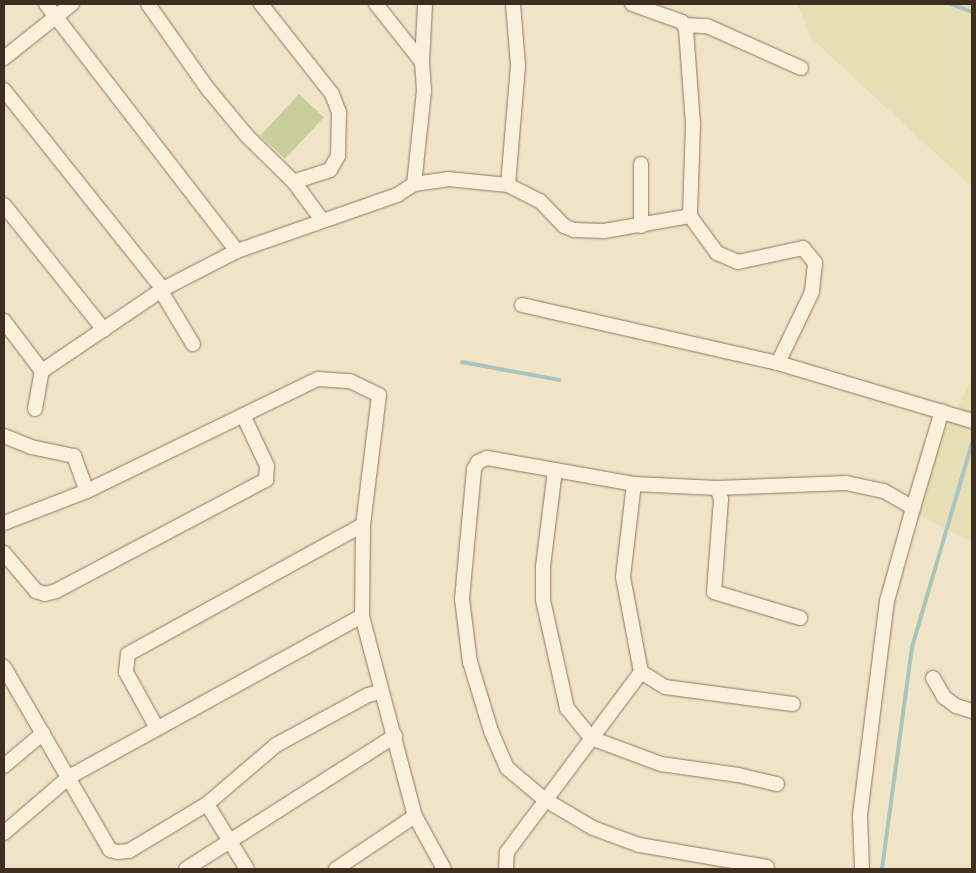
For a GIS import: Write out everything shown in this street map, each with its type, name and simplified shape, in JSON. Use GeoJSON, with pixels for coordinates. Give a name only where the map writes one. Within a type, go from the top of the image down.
{"type":"FeatureCollection","features":[{"type":"Feature","properties":{"kind":"street"},"geometry":{"type":"LineString","coordinates":[[46,4],[237,251]]}},
{"type":"Feature","properties":{"kind":"street"},"geometry":{"type":"LineString","coordinates":[[4,58],[72,4]]}},
{"type":"Feature","properties":{"kind":"street"},"geometry":{"type":"LineString","coordinates":[[148,4],[208,89],[247,136],[294,182],[322,220]]}},
{"type":"Feature","properties":{"kind":"street"},"geometry":{"type":"LineString","coordinates":[[260,4],[332,94],[339,112],[338,156],[330,170],[294,182]]}},
{"type":"Feature","properties":{"kind":"street"},"geometry":{"type":"LineString","coordinates":[[376,4],[422,62]]}},
{"type":"Feature","properties":{"kind":"street"},"geometry":{"type":"LineString","coordinates":[[414,184],[424,91],[422,62],[425,4]]}},
{"type":"Feature","properties":{"kind":"street"},"geometry":{"type":"LineString","coordinates":[[508,185],[518,65],[513,4]]}},
{"type":"Feature","properties":{"kind":"street"},"geometry":{"type":"LineString","coordinates":[[632,4],[685,25],[691,23],[707,26],[801,68]]}},
{"type":"Feature","properties":{"kind":"street"},"geometry":{"type":"LineString","coordinates":[[685,25],[693,124],[690,216],[717,253],[738,262],[803,248],[815,263],[812,292],[778,363]]}},
{"type":"Feature","properties":{"kind":"street"},"geometry":{"type":"LineString","coordinates":[[4,90],[162,290],[193,344]]}},
{"type":"Feature","properties":{"kind":"street"},"geometry":{"type":"LineString","coordinates":[[641,164],[641,226]]}},
{"type":"Feature","properties":{"kind":"street"},"geometry":{"type":"LineString","coordinates":[[35,409],[42,371],[162,290],[237,251],[397,195],[414,184],[448,179],[508,185],[540,201],[564,226],[574,230],[604,230],[641,226],[690,216]]}},
{"type":"Feature","properties":{"kind":"street"},"geometry":{"type":"LineString","coordinates":[[4,205],[104,330]]}},
{"type":"Feature","properties":{"kind":"street"},"geometry":{"type":"LineString","coordinates":[[522,305],[778,363],[972,420]]}},
{"type":"Feature","properties":{"kind":"street"},"geometry":{"type":"LineString","coordinates":[[4,321],[42,371]]}},
{"type":"Feature","properties":{"kind":"street"},"geometry":{"type":"LineString","coordinates":[[4,523],[87,491],[318,379],[350,381],[379,395],[363,525],[362,616],[380,692],[386,698],[415,816],[444,869]]}},
{"type":"Feature","properties":{"kind":"street"},"geometry":{"type":"LineString","coordinates":[[862,869],[860,816],[887,602],[942,411]]}},
{"type":"Feature","properties":{"kind":"street"},"geometry":{"type":"LineString","coordinates":[[4,553],[36,591],[45,594],[56,591],[266,480],[267,466],[243,415]]}},
{"type":"Feature","properties":{"kind":"street"},"geometry":{"type":"LineString","coordinates":[[4,436],[31,446],[74,456],[87,491]]}},
{"type":"Feature","properties":{"kind":"street"},"geometry":{"type":"LineString","coordinates":[[767,867],[639,845],[593,828],[544,799],[507,768],[500,755],[470,662],[462,599],[474,469],[478,462],[487,458],[634,484],[717,488],[846,483],[884,491],[913,508]]}},
{"type":"Feature","properties":{"kind":"street"},"geometry":{"type":"LineString","coordinates":[[555,470],[543,567],[542,600],[561,692],[567,708],[591,738],[661,764],[738,775],[778,784]]}},
{"type":"Feature","properties":{"kind":"street"},"geometry":{"type":"LineString","coordinates":[[506,869],[507,852],[544,799],[640,672],[623,576],[634,484]]}},
{"type":"Feature","properties":{"kind":"street"},"geometry":{"type":"LineString","coordinates":[[717,488],[721,499],[712,586],[714,592],[800,618]]}},
{"type":"Feature","properties":{"kind":"street"},"geometry":{"type":"LineString","coordinates":[[157,728],[126,672],[128,654],[363,525]]}},
{"type":"Feature","properties":{"kind":"street"},"geometry":{"type":"LineString","coordinates":[[4,833],[68,776],[362,616]]}},
{"type":"Feature","properties":{"kind":"street"},"geometry":{"type":"LineString","coordinates":[[4,667],[110,850],[118,852],[129,851],[207,804],[276,745],[368,695],[380,692]]}},
{"type":"Feature","properties":{"kind":"street"},"geometry":{"type":"LineString","coordinates":[[640,672],[665,687],[793,704]]}},
{"type":"Feature","properties":{"kind":"street"},"geometry":{"type":"LineString","coordinates":[[933,678],[944,697],[956,706],[972,711]]}},
{"type":"Feature","properties":{"kind":"street"},"geometry":{"type":"LineString","coordinates":[[4,766],[43,733]]}},
{"type":"Feature","properties":{"kind":"street"},"geometry":{"type":"LineString","coordinates":[[186,869],[395,736]]}},
{"type":"Feature","properties":{"kind":"street"},"geometry":{"type":"LineString","coordinates":[[207,804],[247,869]]}},
{"type":"Feature","properties":{"kind":"street"},"geometry":{"type":"LineString","coordinates":[[338,869],[415,816]]}},
{"type":"Feature","properties":{"kind":"shaded area"},"geometry":{"type":"Polygon","coordinates":[[[797,4],[972,4],[972,187],[811,38],[797,4]]]}},
{"type":"Feature","properties":{"kind":"shaded area"},"geometry":{"type":"Polygon","coordinates":[[[972,379],[972,542],[904,507],[972,379]]]}},
{"type":"Feature","properties":{"kind":"green space"},"geometry":{"type":"Polygon","coordinates":[[[299,94],[324,117],[285,159],[260,136],[299,94]]]}},
{"type":"Feature","properties":{"kind":"waterway"},"geometry":{"type":"LineString","coordinates":[[951,4],[972,12]]}},
{"type":"Feature","properties":{"kind":"waterway"},"geometry":{"type":"LineString","coordinates":[[462,362],[559,380]]}},
{"type":"Feature","properties":{"kind":"waterway"},"geometry":{"type":"LineString","coordinates":[[882,869],[912,647],[972,443]]}}]}
